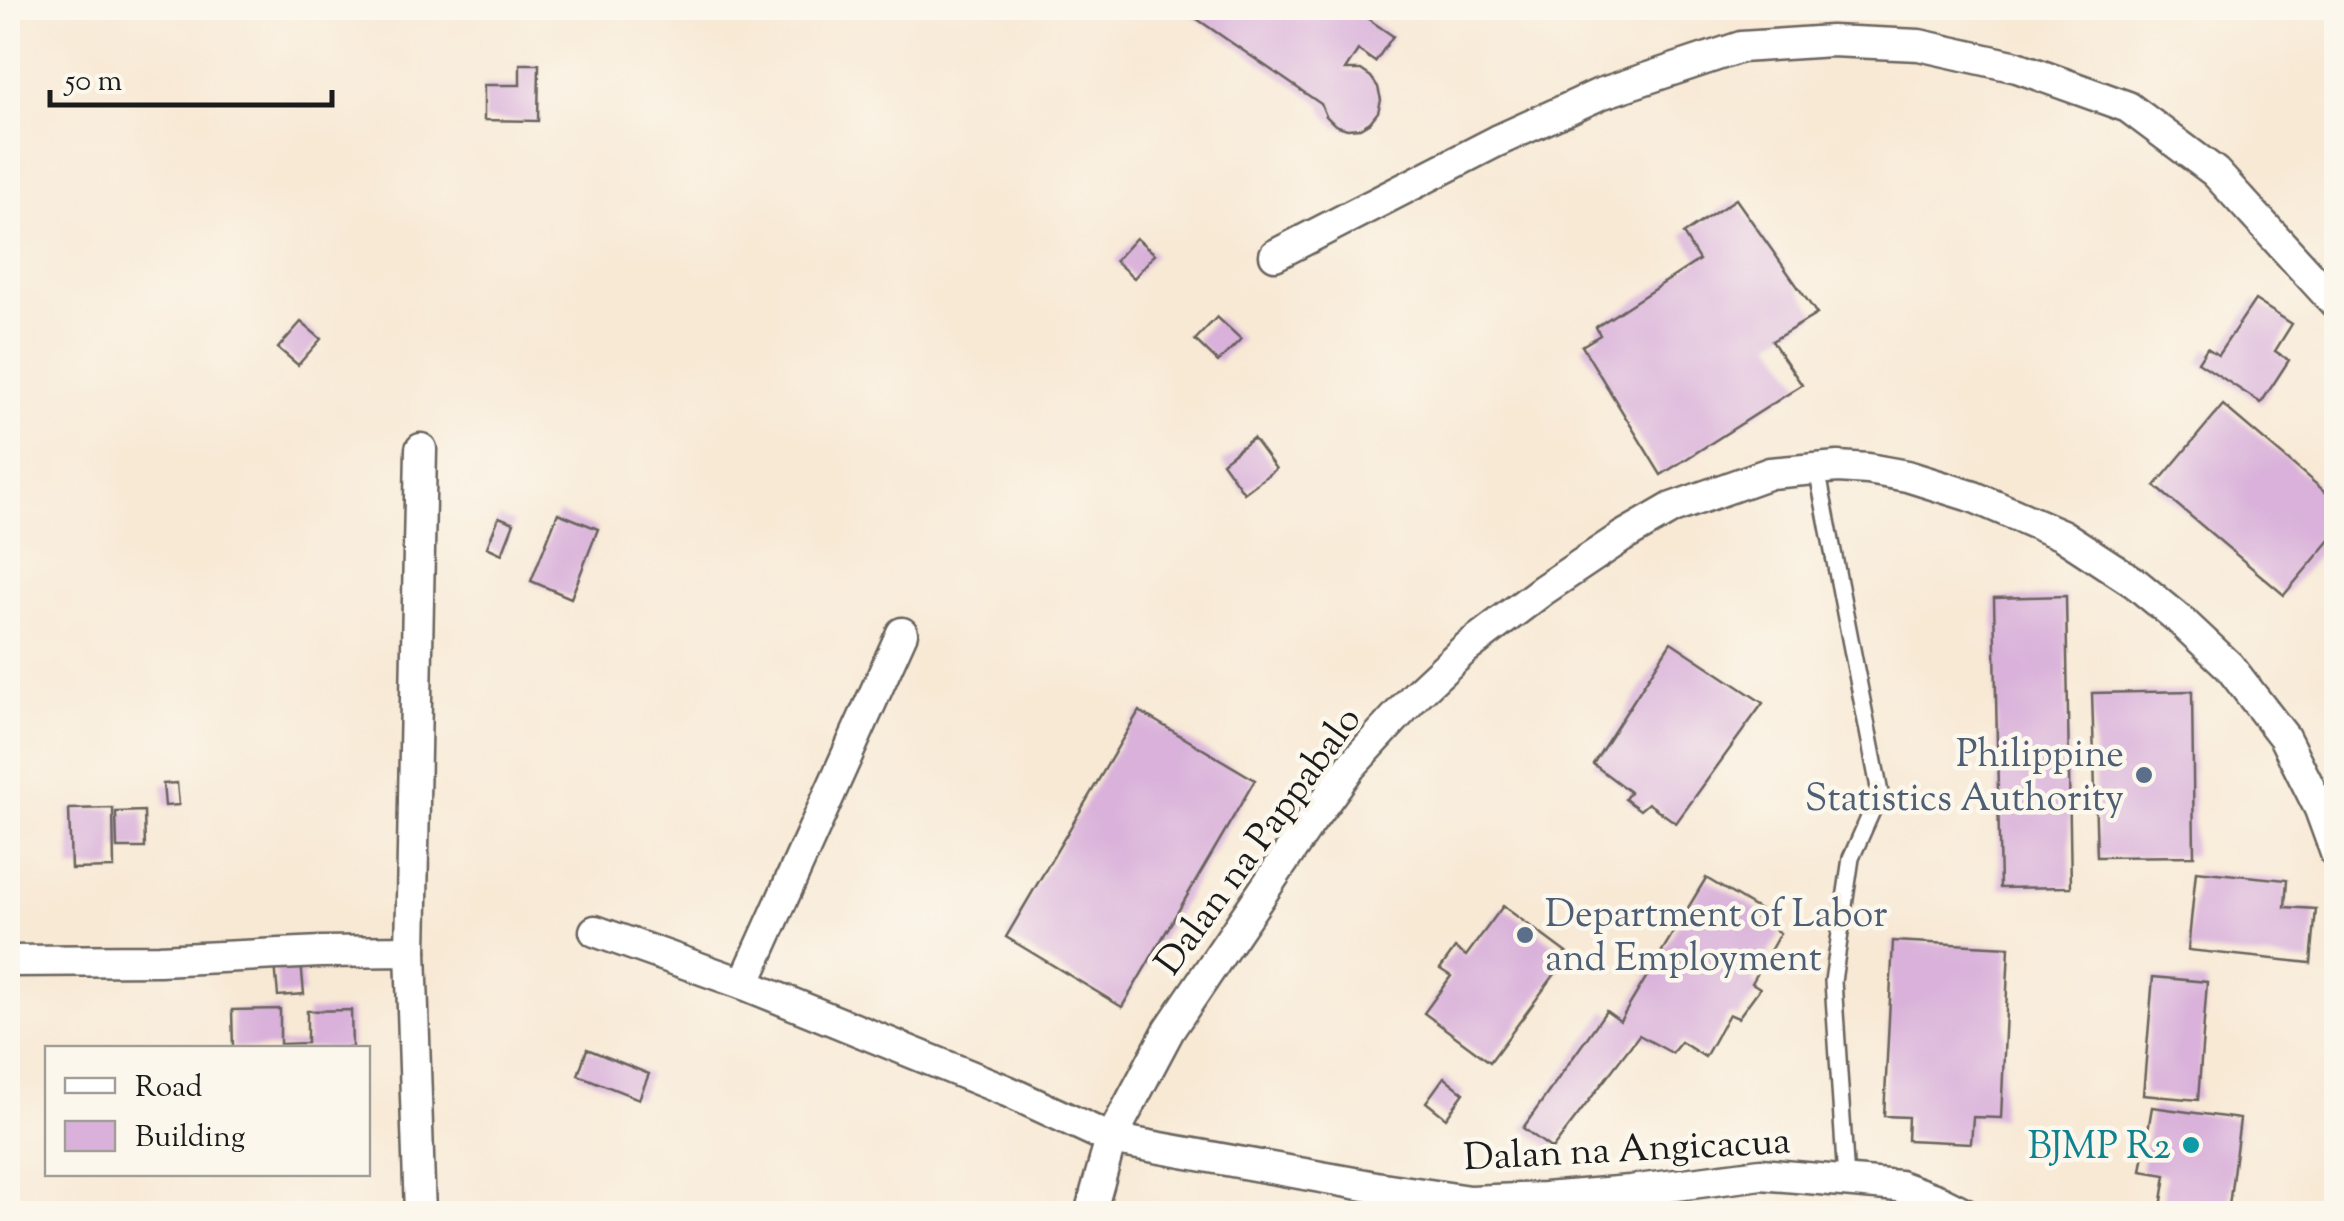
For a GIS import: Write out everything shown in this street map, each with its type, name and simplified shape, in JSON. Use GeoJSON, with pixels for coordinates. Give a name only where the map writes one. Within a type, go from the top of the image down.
{"type":"FeatureCollection","features":[{"type":"Feature","properties":{"kind":"street"},"geometry":{"type":"LineString","coordinates":[[1275,254],[1497,141],[1600,94],[1740,47],[1831,41],[1918,45],[2017,67],[2128,106],[2215,172],[2336,304]]}},
{"type":"Feature","properties":{"kind":"street"},"geometry":{"type":"LineString","coordinates":[[420,1214],[411,952],[421,449]]}},
{"type":"Feature","properties":{"kind":"street","name":"Dalan na Pappabalo"},"geometry":{"type":"LineString","coordinates":[[1090,1214],[1111,1139],[1169,1030],[1351,766],[1417,694],[1465,649],[1622,537],[1672,508],[1770,473],[1838,467],[1906,476],[1974,497],[2062,535],[2134,582],[2229,666],[2284,736],[2320,809],[2336,853]]}},
{"type":"Feature","properties":{"kind":"street"},"geometry":{"type":"LineString","coordinates":[[744,984],[902,633]]}},
{"type":"Feature","properties":{"kind":"street","name":"Dalan na Angicacua"},"geometry":{"type":"LineString","coordinates":[[595,931],[744,984],[1007,1090],[1111,1139],[1469,1201],[1630,1191],[1761,1174],[1899,1186],[1966,1214]]}},
{"type":"Feature","properties":{"kind":"street"},"geometry":{"type":"LineString","coordinates":[[8,961],[411,952]]}},
{"type":"Feature","properties":{"kind":"lane"},"geometry":{"type":"LineString","coordinates":[[1817,469],[1880,793],[1851,858],[1834,981],[1846,1180]]}},
{"type":"Feature","properties":{"kind":"building"},"geometry":{"type":"Polygon","coordinates":[[[1181,8],[1352,8],[1393,36],[1375,62],[1358,50],[1345,70],[1361,70],[1371,77],[1381,100],[1378,112],[1360,128],[1335,125],[1321,104],[1181,8]]]}},
{"type":"Feature","properties":{"kind":"building"},"geometry":{"type":"Polygon","coordinates":[[[520,64],[539,64],[538,121],[484,120],[484,85],[520,85],[520,64]]]}},
{"type":"Feature","properties":{"kind":"building"},"geometry":{"type":"Polygon","coordinates":[[[1736,199],[1817,314],[1772,341],[1802,385],[1661,475],[1582,346],[1600,335],[1596,327],[1699,260],[1683,234],[1736,199]]]}},
{"type":"Feature","properties":{"kind":"building"},"geometry":{"type":"Polygon","coordinates":[[[1136,238],[1155,254],[1134,278],[1115,261],[1136,238]]]}},
{"type":"Feature","properties":{"kind":"building"},"geometry":{"type":"Polygon","coordinates":[[[2255,300],[2292,324],[2275,351],[2289,360],[2261,403],[2198,362],[2207,348],[2218,355],[2255,300]]]}},
{"type":"Feature","properties":{"kind":"building"},"geometry":{"type":"Polygon","coordinates":[[[1217,317],[1241,339],[1218,362],[1195,340],[1217,317]]]}},
{"type":"Feature","properties":{"kind":"building"},"geometry":{"type":"Polygon","coordinates":[[[301,322],[321,339],[298,365],[278,348],[301,322]]]}},
{"type":"Feature","properties":{"kind":"building"},"geometry":{"type":"Polygon","coordinates":[[[2223,405],[2336,501],[2336,533],[2284,595],[2155,486],[2223,405]]]}},
{"type":"Feature","properties":{"kind":"building"},"geometry":{"type":"Polygon","coordinates":[[[1253,438],[1276,469],[1244,493],[1222,462],[1253,438]]]}},
{"type":"Feature","properties":{"kind":"building"},"geometry":{"type":"Polygon","coordinates":[[[558,513],[598,529],[571,598],[531,581],[558,513]]]}},
{"type":"Feature","properties":{"kind":"building"},"geometry":{"type":"Polygon","coordinates":[[[499,517],[514,523],[502,554],[487,547],[499,517]]]}},
{"type":"Feature","properties":{"kind":"building"},"geometry":{"type":"Polygon","coordinates":[[[2066,596],[2071,887],[2000,888],[1994,598],[2066,596]]]}},
{"type":"Feature","properties":{"kind":"building"},"geometry":{"type":"Polygon","coordinates":[[[1671,642],[1763,703],[1676,823],[1648,803],[1640,810],[1625,799],[1630,792],[1593,764],[1671,642]]]}},
{"type":"Feature","properties":{"kind":"building","name":"Philippine Statistics Authority"},"geometry":{"type":"Polygon","coordinates":[[[2192,691],[2194,856],[2097,857],[2092,693],[2192,691]]]}},
{"type":"Feature","properties":{"kind":"building"},"geometry":{"type":"Polygon","coordinates":[[[1139,711],[1255,780],[1122,1007],[1006,937],[1139,711]]]}},
{"type":"Feature","properties":{"kind":"building"},"geometry":{"type":"Polygon","coordinates":[[[177,783],[179,805],[165,806],[163,784],[177,783]]]}},
{"type":"Feature","properties":{"kind":"building"},"geometry":{"type":"Polygon","coordinates":[[[113,808],[114,868],[71,869],[69,809],[113,808]]]}},
{"type":"Feature","properties":{"kind":"building"},"geometry":{"type":"Polygon","coordinates":[[[144,811],[145,848],[117,848],[116,812],[144,811]]]}},
{"type":"Feature","properties":{"kind":"building"},"geometry":{"type":"Polygon","coordinates":[[[2196,871],[2287,880],[2285,907],[2316,909],[2311,963],[2188,950],[2196,871]]]}},
{"type":"Feature","properties":{"kind":"building"},"geometry":{"type":"Polygon","coordinates":[[[1706,878],[1761,911],[1756,918],[1780,933],[1752,983],[1760,988],[1738,1018],[1729,1014],[1705,1057],[1681,1042],[1672,1053],[1639,1035],[1552,1149],[1523,1128],[1606,1011],[1620,1021],[1706,878]]]}},
{"type":"Feature","properties":{"kind":"building"},"geometry":{"type":"Polygon","coordinates":[[[1503,906],[1569,955],[1490,1062],[1424,1013],[1451,976],[1440,969],[1455,948],[1466,956],[1503,906]]]}},
{"type":"Feature","properties":{"kind":"building"},"geometry":{"type":"Polygon","coordinates":[[[1893,941],[2009,947],[2001,1118],[1973,1117],[1971,1143],[1907,1140],[1908,1117],[1884,1116],[1893,941]]]}},
{"type":"Feature","properties":{"kind":"building"},"geometry":{"type":"Polygon","coordinates":[[[301,961],[304,994],[278,996],[275,963],[301,961]]]}},
{"type":"Feature","properties":{"kind":"building","name":"BJMP R2"},"geometry":{"type":"Polygon","coordinates":[[[2153,977],[2207,982],[2198,1100],[2143,1095],[2153,977]]]}},
{"type":"Feature","properties":{"kind":"building"},"geometry":{"type":"Polygon","coordinates":[[[280,1009],[280,1044],[307,1043],[307,1011],[351,1010],[352,1046],[233,1046],[232,1010],[280,1009]]]}},
{"type":"Feature","properties":{"kind":"building"},"geometry":{"type":"Polygon","coordinates":[[[587,1049],[649,1074],[639,1099],[578,1075],[587,1049]]]}},
{"type":"Feature","properties":{"kind":"building"},"geometry":{"type":"Polygon","coordinates":[[[1444,1077],[1464,1093],[1446,1118],[1426,1102],[1444,1077]]]}},
{"type":"Feature","properties":{"kind":"building","name":"BJMP R2"},"geometry":{"type":"Polygon","coordinates":[[[2152,1107],[2240,1119],[2228,1214],[2160,1214],[2166,1175],[2141,1171],[2152,1107]]]}},
{"type":"Feature","properties":{"kind":"place","name":"Philippine Statistics Authority"},"geometry":{"type":"Point","coordinates":[2144,775]}},
{"type":"Feature","properties":{"kind":"place","name":"Department of Labor and Employment"},"geometry":{"type":"Point","coordinates":[1525,935]}},
{"type":"Feature","properties":{"kind":"place","name":"BJMP R2"},"geometry":{"type":"Point","coordinates":[2191,1145]}}]}
